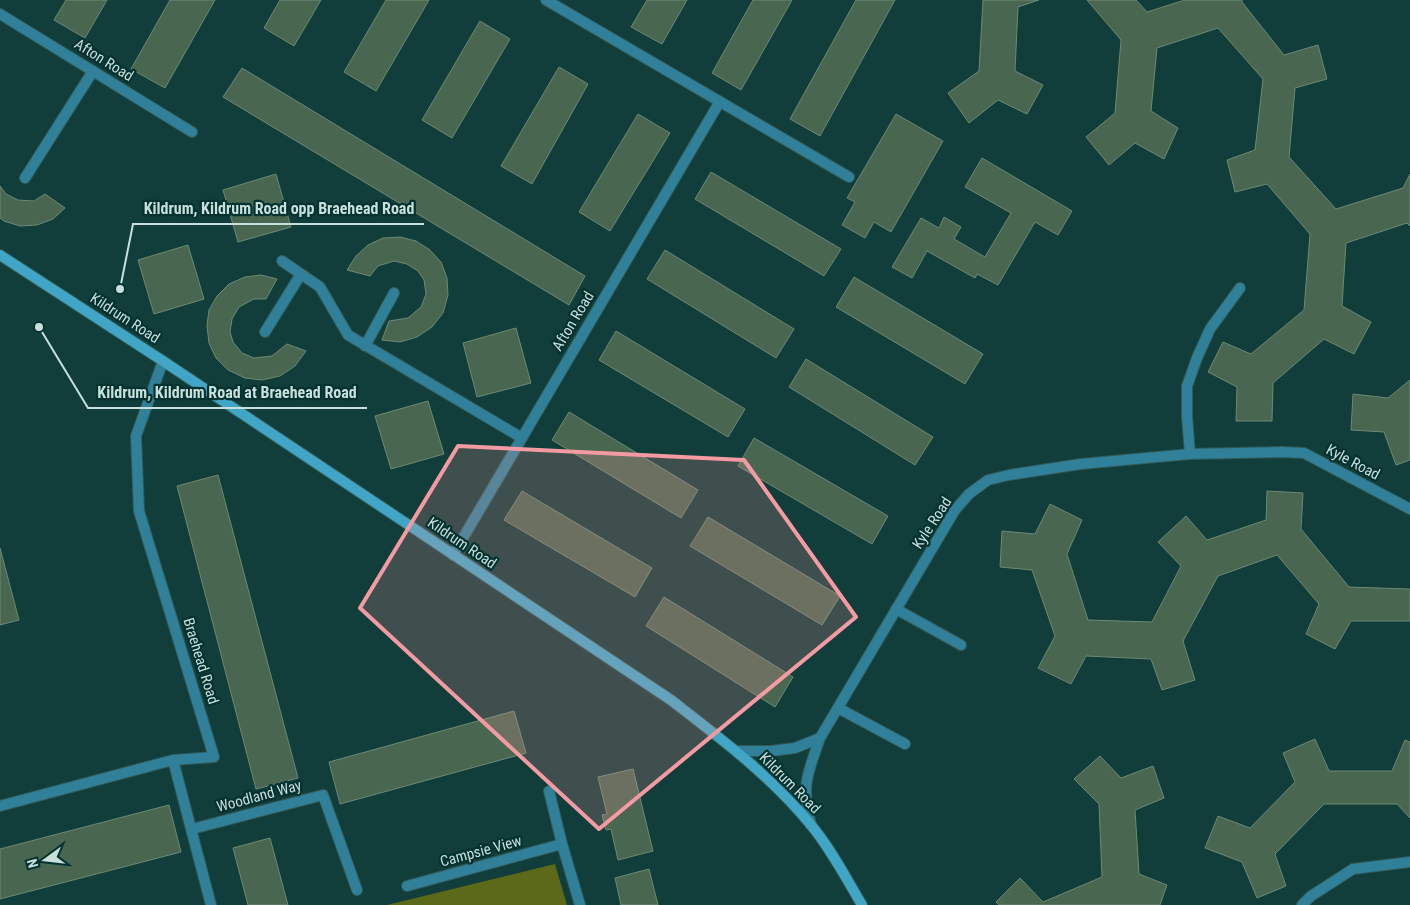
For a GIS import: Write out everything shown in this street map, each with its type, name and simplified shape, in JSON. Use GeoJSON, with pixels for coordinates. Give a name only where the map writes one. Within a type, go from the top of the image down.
{"type":"FeatureCollection","features":[{"type":"Feature","properties":{"kind":"street"},"geometry":{"type":"LineString","coordinates":[[546,0],[849,177]]}},
{"type":"Feature","properties":{"kind":"street","name":"Afton Road"},"geometry":{"type":"LineString","coordinates":[[0,14],[192,132]]}},
{"type":"Feature","properties":{"kind":"street"},"geometry":{"type":"LineString","coordinates":[[25,178],[93,71]]}},
{"type":"Feature","properties":{"kind":"street","name":"Afton Road"},"geometry":{"type":"LineString","coordinates":[[453,555],[720,103]]}},
{"type":"Feature","properties":{"kind":"street","name":"Kildrum Road"},"geometry":{"type":"LineString","coordinates":[[0,255],[163,361],[663,695],[736,751],[774,786],[811,825],[862,905]]}},
{"type":"Feature","properties":{"kind":"street"},"geometry":{"type":"LineString","coordinates":[[282,261],[320,287],[348,335],[522,438]]}},
{"type":"Feature","properties":{"kind":"street"},"geometry":{"type":"LineString","coordinates":[[265,332],[301,274]]}},
{"type":"Feature","properties":{"kind":"street"},"geometry":{"type":"LineString","coordinates":[[1190,454],[1187,386],[1210,329],[1240,288]]}},
{"type":"Feature","properties":{"kind":"street"},"geometry":{"type":"LineString","coordinates":[[365,346],[394,293]]}},
{"type":"Feature","properties":{"kind":"street","name":"Braehead Road"},"geometry":{"type":"LineString","coordinates":[[0,806],[173,760],[214,757],[139,511],[136,436],[163,361]]}},
{"type":"Feature","properties":{"kind":"street","name":"Kyle Road"},"geometry":{"type":"LineString","coordinates":[[811,825],[806,803],[806,778],[820,738],[955,510],[969,494],[988,480],[1082,464],[1190,454],[1304,453],[1410,509]]}},
{"type":"Feature","properties":{"kind":"street"},"geometry":{"type":"LineString","coordinates":[[896,609],[961,645]]}},
{"type":"Feature","properties":{"kind":"street"},"geometry":{"type":"LineString","coordinates":[[838,708],[905,744]]}},
{"type":"Feature","properties":{"kind":"street"},"geometry":{"type":"LineString","coordinates":[[736,751],[771,752],[795,748],[820,738]]}},
{"type":"Feature","properties":{"kind":"street"},"geometry":{"type":"LineString","coordinates":[[173,760],[211,905]]}},
{"type":"Feature","properties":{"kind":"street"},"geometry":{"type":"LineString","coordinates":[[549,791],[580,905]]}},
{"type":"Feature","properties":{"kind":"street","name":"Woodland Way"},"geometry":{"type":"LineString","coordinates":[[192,829],[323,795],[357,890]]}},
{"type":"Feature","properties":{"kind":"street","name":"Campsie View"},"geometry":{"type":"LineString","coordinates":[[407,886],[562,844]]}},
{"type":"Feature","properties":{"kind":"street"},"geometry":{"type":"LineString","coordinates":[[1302,905],[1311,896],[1353,869],[1410,862]]}},
{"type":"Feature","properties":{"kind":"highlighted area"},"geometry":{"type":"Polygon","coordinates":[[[458,446],[744,460],[856,617],[599,829],[360,608],[458,446]]]}},
{"type":"Feature","properties":{"kind":"green space"},"geometry":{"type":"Polygon","coordinates":[[[555,864],[567,905],[387,905],[555,864]]]}},
{"type":"Feature","properties":{"kind":"building"},"geometry":{"type":"Polygon","coordinates":[[[66,0],[107,0],[85,38],[54,20],[66,0]]]}},
{"type":"Feature","properties":{"kind":"building"},"geometry":{"type":"Polygon","coordinates":[[[170,0],[215,0],[165,88],[131,69],[170,0]]]}},
{"type":"Feature","properties":{"kind":"building"},"geometry":{"type":"Polygon","coordinates":[[[280,0],[321,0],[294,46],[264,28],[280,0]]]}},
{"type":"Feature","properties":{"kind":"building"},"geometry":{"type":"Polygon","coordinates":[[[386,0],[429,0],[376,91],[344,72],[386,0]]]}},
{"type":"Feature","properties":{"kind":"building"},"geometry":{"type":"Polygon","coordinates":[[[647,0],[687,0],[662,44],[631,27],[647,0]]]}},
{"type":"Feature","properties":{"kind":"building"},"geometry":{"type":"Polygon","coordinates":[[[753,0],[792,0],[741,90],[712,73],[753,0]]]}},
{"type":"Feature","properties":{"kind":"building"},"geometry":{"type":"Polygon","coordinates":[[[856,0],[895,0],[820,136],[790,119],[856,0]]]}},
{"type":"Feature","properties":{"kind":"building"},"geometry":{"type":"Polygon","coordinates":[[[983,0],[1039,0],[1018,7],[1015,71],[1043,85],[1027,114],[998,100],[969,123],[948,93],[979,71],[983,0]]]}},
{"type":"Feature","properties":{"kind":"building"},"geometry":{"type":"Polygon","coordinates":[[[1087,0],[1136,0],[1147,12],[1185,0],[1242,0],[1284,55],[1318,45],[1327,79],[1295,88],[1289,157],[1336,209],[1403,188],[1410,174],[1410,226],[1407,223],[1346,243],[1342,306],[1371,322],[1354,354],[1324,339],[1273,383],[1272,421],[1236,421],[1237,387],[1208,372],[1223,342],[1251,354],[1304,310],[1310,234],[1267,184],[1235,192],[1227,160],[1255,150],[1263,79],[1218,28],[1157,48],[1151,111],[1178,128],[1164,159],[1135,143],[1109,165],[1086,137],[1115,113],[1121,40],[1087,0]]]}},
{"type":"Feature","properties":{"kind":"building"},"geometry":{"type":"Polygon","coordinates":[[[480,21],[510,39],[452,138],[422,120],[480,21]]]}},
{"type":"Feature","properties":{"kind":"building"},"geometry":{"type":"Polygon","coordinates":[[[559,67],[588,84],[532,184],[501,166],[559,67]]]}},
{"type":"Feature","properties":{"kind":"building"},"geometry":{"type":"Polygon","coordinates":[[[242,68],[585,276],[569,305],[223,97],[242,68]]]}},
{"type":"Feature","properties":{"kind":"building"},"geometry":{"type":"Polygon","coordinates":[[[638,114],[670,133],[610,231],[579,212],[638,114]]]}},
{"type":"Feature","properties":{"kind":"building"},"geometry":{"type":"Polygon","coordinates":[[[896,114],[943,141],[891,232],[874,222],[865,238],[842,225],[855,202],[847,198],[896,114]]]}},
{"type":"Feature","properties":{"kind":"building"},"geometry":{"type":"Polygon","coordinates":[[[982,158],[1072,211],[1058,235],[1035,222],[998,285],[977,274],[975,278],[927,251],[912,278],[892,267],[921,218],[939,228],[944,217],[961,227],[954,239],[985,257],[1011,213],[965,187],[982,158]]]}},
{"type":"Feature","properties":{"kind":"building"},"geometry":{"type":"Polygon","coordinates":[[[711,172],[841,249],[824,276],[695,199],[711,172]]]}},
{"type":"Feature","properties":{"kind":"building"},"geometry":{"type":"Polygon","coordinates":[[[276,174],[291,227],[238,242],[223,190],[276,174]]]}},
{"type":"Feature","properties":{"kind":"building"},"geometry":{"type":"Polygon","coordinates":[[[0,186],[6,194],[18,200],[34,201],[45,194],[65,208],[53,219],[37,225],[20,226],[4,221],[0,218],[0,186]]]}},
{"type":"Feature","properties":{"kind":"building"},"geometry":{"type":"Polygon","coordinates":[[[400,237],[416,241],[430,250],[441,262],[447,278],[448,295],[443,313],[432,327],[417,337],[400,342],[382,340],[389,321],[408,318],[421,307],[426,294],[424,280],[418,271],[407,264],[394,261],[378,266],[370,276],[347,270],[356,256],[368,245],[383,238],[400,237]]]}},
{"type":"Feature","properties":{"kind":"building"},"geometry":{"type":"Polygon","coordinates":[[[188,245],[204,299],[154,314],[138,260],[188,245]]]}},
{"type":"Feature","properties":{"kind":"building"},"geometry":{"type":"Polygon","coordinates":[[[665,250],[794,329],[776,358],[647,279],[665,250]]]}},
{"type":"Feature","properties":{"kind":"building"},"geometry":{"type":"Polygon","coordinates":[[[261,275],[277,279],[266,299],[254,299],[239,307],[232,319],[230,332],[233,342],[242,353],[254,358],[272,356],[287,344],[306,351],[295,366],[280,376],[262,380],[245,378],[228,370],[216,358],[209,343],[207,326],[209,310],[217,296],[229,284],[245,277],[261,275]]]}},
{"type":"Feature","properties":{"kind":"building"},"geometry":{"type":"Polygon","coordinates":[[[854,277],[983,354],[965,384],[836,307],[854,277]]]}},
{"type":"Feature","properties":{"kind":"building"},"geometry":{"type":"Polygon","coordinates":[[[516,328],[531,383],[477,397],[463,343],[516,328]]]}},
{"type":"Feature","properties":{"kind":"building"},"geometry":{"type":"Polygon","coordinates":[[[616,331],[745,409],[728,437],[599,360],[616,331]]]}},
{"type":"Feature","properties":{"kind":"building"},"geometry":{"type":"Polygon","coordinates":[[[806,359],[933,437],[915,465],[789,387],[806,359]]]}},
{"type":"Feature","properties":{"kind":"building"},"geometry":{"type":"Polygon","coordinates":[[[1410,380],[1410,460],[1396,465],[1384,432],[1351,430],[1353,394],[1388,398],[1410,380]]]}},
{"type":"Feature","properties":{"kind":"building"},"geometry":{"type":"Polygon","coordinates":[[[428,401],[444,454],[391,469],[375,416],[428,401]]]}},
{"type":"Feature","properties":{"kind":"building"},"geometry":{"type":"Polygon","coordinates":[[[569,412],[698,490],[681,518],[552,440],[569,412]]]}},
{"type":"Feature","properties":{"kind":"building"},"geometry":{"type":"Polygon","coordinates":[[[754,438],[888,516],[872,544],[738,466],[754,438]]]}},
{"type":"Feature","properties":{"kind":"building"},"geometry":{"type":"Polygon","coordinates":[[[218,475],[298,778],[256,789],[177,486],[218,475]]]}},
{"type":"Feature","properties":{"kind":"building"},"geometry":{"type":"Polygon","coordinates":[[[522,491],[652,568],[635,597],[504,520],[522,491]]]}},
{"type":"Feature","properties":{"kind":"building"},"geometry":{"type":"Polygon","coordinates":[[[1267,491],[1303,493],[1301,529],[1349,587],[1410,589],[1410,621],[1351,621],[1335,649],[1306,634],[1319,604],[1277,555],[1218,576],[1183,641],[1195,680],[1162,690],[1151,659],[1086,656],[1071,684],[1038,668],[1055,636],[1032,570],[1000,567],[1002,531],[1035,534],[1050,504],[1082,520],[1067,554],[1088,620],[1152,622],[1181,566],[1158,542],[1186,516],[1207,540],[1266,520],[1267,491]]]}},
{"type":"Feature","properties":{"kind":"building"},"geometry":{"type":"Polygon","coordinates":[[[708,517],[840,596],[822,625],[690,546],[708,517]]]}},
{"type":"Feature","properties":{"kind":"building"},"geometry":{"type":"Polygon","coordinates":[[[0,548],[19,620],[0,625],[0,548]]]}},
{"type":"Feature","properties":{"kind":"building"},"geometry":{"type":"Polygon","coordinates":[[[664,597],[793,677],[775,707],[646,626],[664,597]]]}},
{"type":"Feature","properties":{"kind":"building"},"geometry":{"type":"Polygon","coordinates":[[[514,711],[526,753],[340,804],[329,762],[514,711]]]}},
{"type":"Feature","properties":{"kind":"building"},"geometry":{"type":"Polygon","coordinates":[[[1315,739],[1329,771],[1392,771],[1405,740],[1410,742],[1410,818],[1397,804],[1324,804],[1275,854],[1286,886],[1257,898],[1242,862],[1205,848],[1218,816],[1250,828],[1295,782],[1283,753],[1315,739]]]}},
{"type":"Feature","properties":{"kind":"building"},"geometry":{"type":"Polygon","coordinates":[[[1100,756],[1121,778],[1153,766],[1164,798],[1135,810],[1139,874],[1167,885],[1160,905],[999,905],[996,902],[1020,878],[1043,902],[1102,877],[1099,804],[1074,779],[1100,756]]]}},
{"type":"Feature","properties":{"kind":"building"},"geometry":{"type":"Polygon","coordinates":[[[633,769],[653,851],[618,860],[611,829],[606,830],[602,815],[607,814],[598,777],[633,769]]]}},
{"type":"Feature","properties":{"kind":"building"},"geometry":{"type":"Polygon","coordinates":[[[169,805],[181,852],[0,899],[0,849],[169,805]]]}},
{"type":"Feature","properties":{"kind":"building"},"geometry":{"type":"Polygon","coordinates":[[[270,838],[288,905],[248,905],[233,848],[270,838]]]}},
{"type":"Feature","properties":{"kind":"building"},"geometry":{"type":"Polygon","coordinates":[[[649,869],[658,905],[621,905],[615,878],[649,869]]]}},
{"type":"Feature","properties":{"kind":"place","name":"Kildrum, Kildrum Road opp Braehead Road"},"geometry":{"type":"Point","coordinates":[120,289]}},
{"type":"Feature","properties":{"kind":"place","name":"Kildrum, Kildrum Road at Braehead Road"},"geometry":{"type":"Point","coordinates":[39,327]}}]}
